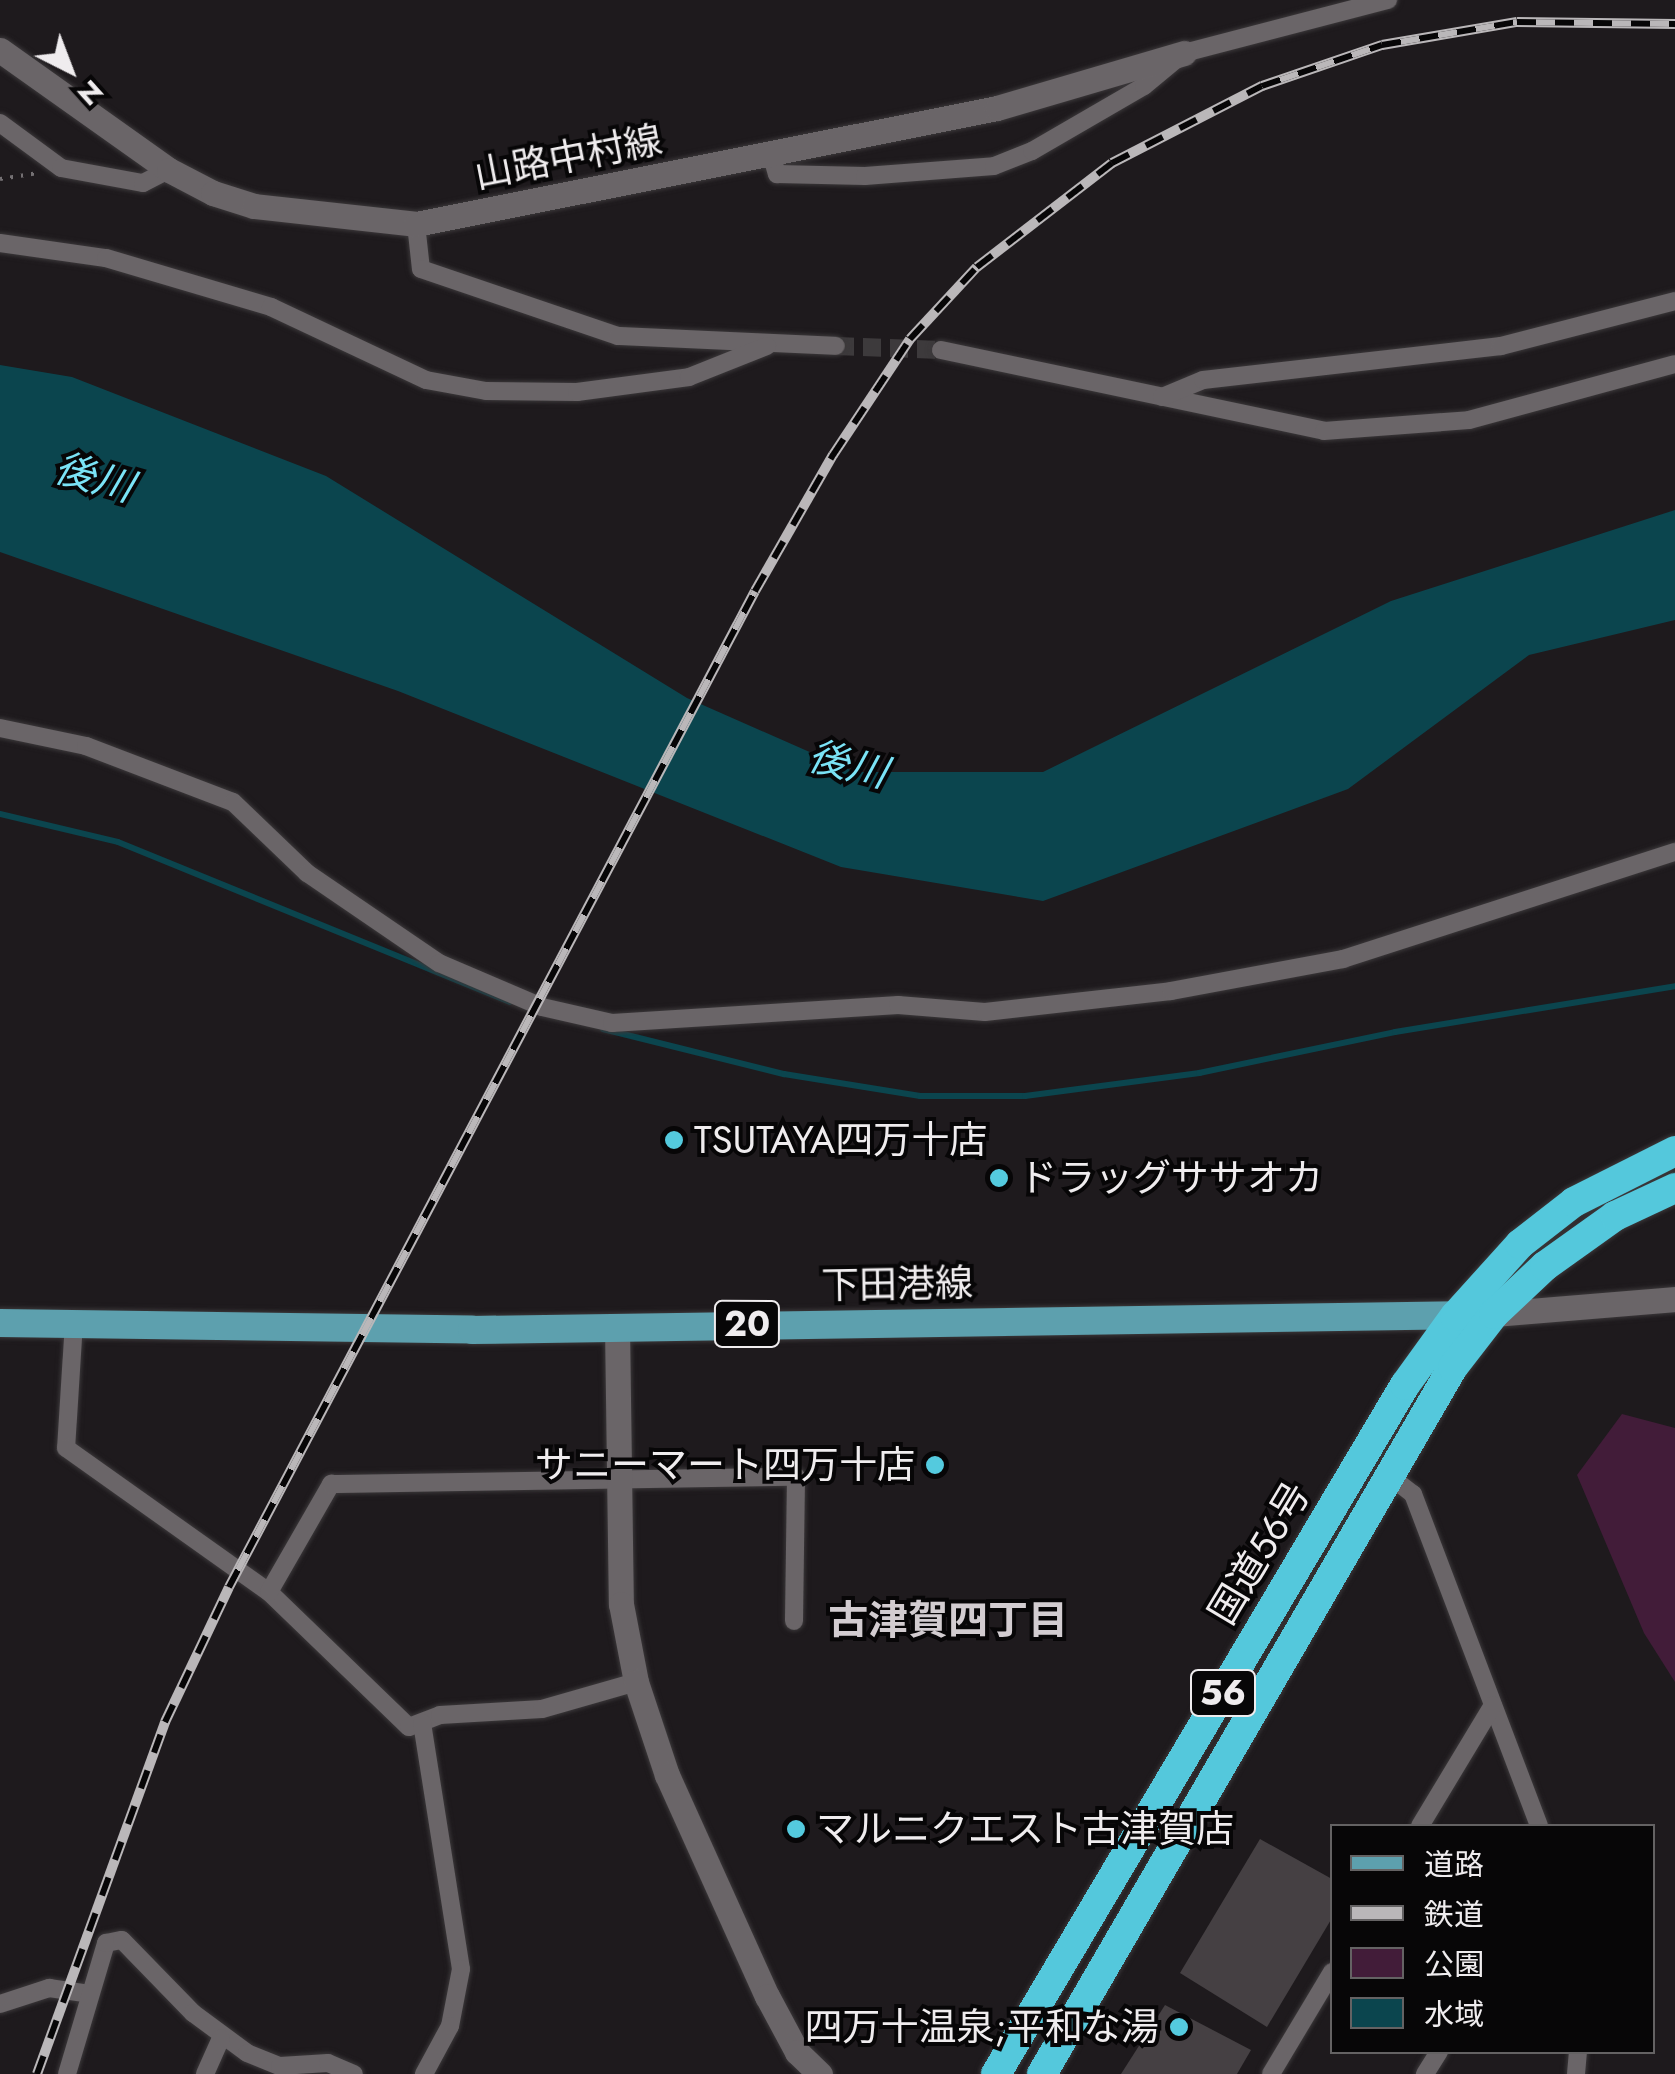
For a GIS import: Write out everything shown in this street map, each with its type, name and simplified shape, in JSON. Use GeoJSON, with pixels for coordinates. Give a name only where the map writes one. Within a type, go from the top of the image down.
{"type":"FeatureCollection","features":[{"type":"Feature","properties":{"kind":"highway","name":"国道56号"},"geometry":{"type":"LineString","coordinates":[[996,2074],[1405,1385],[1455,1316],[1520,1244],[1574,1202],[1675,1151]]}},
{"type":"Feature","properties":{"kind":"highway","name":"国道56号"},"geometry":{"type":"LineString","coordinates":[[1042,2074],[1391,1477],[1430,1402],[1494,1314],[1584,1235],[1675,1188]]}},
{"type":"Feature","properties":{"kind":"main road","name":"山路中村線"},"geometry":{"type":"LineString","coordinates":[[0,50],[169,170],[254,206],[416,224],[772,157],[997,108],[1184,54]]}},
{"type":"Feature","properties":{"kind":"main road"},"geometry":{"type":"LineString","coordinates":[[1494,1314],[1675,1299]]}},
{"type":"Feature","properties":{"kind":"main road","name":"下田港線"},"geometry":{"type":"LineString","coordinates":[[0,1323],[472,1330],[1494,1314]]}},
{"type":"Feature","properties":{"kind":"main road"},"geometry":{"type":"LineString","coordinates":[[617,1326],[622,1604],[636,1682],[667,1775],[767,1996],[797,2052],[820,2074]]}},
{"type":"Feature","properties":{"kind":"street"},"geometry":{"type":"LineString","coordinates":[[772,157],[777,174],[865,176],[994,166],[1032,152],[1144,86],[1184,54],[1388,0]]}},
{"type":"Feature","properties":{"kind":"street"},"geometry":{"type":"LineString","coordinates":[[0,123],[61,168],[143,183],[169,170]]}},
{"type":"Feature","properties":{"kind":"street"},"geometry":{"type":"LineString","coordinates":[[416,224],[421,269],[437,278],[618,336],[767,346],[836,346]]}},
{"type":"Feature","properties":{"kind":"street"},"geometry":{"type":"LineString","coordinates":[[0,243],[106,258],[271,307],[426,380],[486,391],[577,392],[689,377],[767,346]]}},
{"type":"Feature","properties":{"kind":"street"},"geometry":{"type":"LineString","coordinates":[[1161,397],[1203,380],[1501,346],[1675,301]]}},
{"type":"Feature","properties":{"kind":"street"},"geometry":{"type":"LineString","coordinates":[[941,350],[1324,432],[1469,420],[1675,364]]}},
{"type":"Feature","properties":{"kind":"street"},"geometry":{"type":"LineString","coordinates":[[0,728],[86,746],[233,802],[307,873],[439,963],[542,1007],[612,1024],[898,1005],[985,1012],[1171,991],[1343,959],[1675,852]]}},
{"type":"Feature","properties":{"kind":"street"},"geometry":{"type":"LineString","coordinates":[[74,1322],[66,1448],[269,1592],[409,1727],[440,1716],[542,1710],[636,1682]]}},
{"type":"Feature","properties":{"kind":"street"},"geometry":{"type":"LineString","coordinates":[[269,1592],[331,1484],[620,1476],[796,1476],[794,1621]]}},
{"type":"Feature","properties":{"kind":"street"},"geometry":{"type":"LineString","coordinates":[[1391,1477],[1413,1494],[1538,1824]]}},
{"type":"Feature","properties":{"kind":"street"},"geometry":{"type":"LineString","coordinates":[[1421,1824],[1493,1705]]}},
{"type":"Feature","properties":{"kind":"street"},"geometry":{"type":"LineString","coordinates":[[422,1724],[461,1969],[450,2026],[424,2074]]}},
{"type":"Feature","properties":{"kind":"street"},"geometry":{"type":"LineString","coordinates":[[67,2074],[106,1943],[122,1940],[221,2038],[280,2066],[328,2063],[354,2074]]}},
{"type":"Feature","properties":{"kind":"street"},"geometry":{"type":"LineString","coordinates":[[1271,2074],[1330,1975]]}},
{"type":"Feature","properties":{"kind":"street"},"geometry":{"type":"LineString","coordinates":[[0,2004],[49,1988],[90,1994]]}},
{"type":"Feature","properties":{"kind":"street"},"geometry":{"type":"LineString","coordinates":[[205,2074],[221,2038]]}},
{"type":"Feature","properties":{"kind":"path"},"geometry":{"type":"LineString","coordinates":[[0,180],[61,168]]}},
{"type":"Feature","properties":{"kind":"green space"},"geometry":{"type":"Polygon","coordinates":[[[1622,1414],[1675,1428],[1675,1682],[1644,1633],[1577,1475],[1622,1414]]]}},
{"type":"Feature","properties":{"kind":"water","name":"後川"},"geometry":{"type":"Polygon","coordinates":[[[0,365],[72,377],[326,476],[687,698],[855,772],[1043,772],[1391,601],[1675,510],[1675,620],[1529,655],[1348,789],[1043,901],[841,867],[398,691],[0,552],[0,365]]]}},
{"type":"Feature","properties":{"kind":"building"},"geometry":{"type":"Polygon","coordinates":[[[1260,1839],[1330,1878],[1330,1921],[1267,2027],[1180,1973],[1260,1839]]]}},
{"type":"Feature","properties":{"kind":"building","name":"四万十温泉;平和な湯"},"geometry":{"type":"Polygon","coordinates":[[[1165,2005],[1251,2050],[1237,2074],[1121,2074],[1165,2005]]]}},
{"type":"Feature","properties":{"kind":"waterway"},"geometry":{"type":"LineString","coordinates":[[0,814],[118,842],[510,1002]]}},
{"type":"Feature","properties":{"kind":"waterway"},"geometry":{"type":"LineString","coordinates":[[603,1029],[784,1074],[920,1096],[1025,1096],[1199,1073],[1395,1032],[1675,986]]}},
{"type":"Feature","properties":{"kind":"tunnel"},"geometry":{"type":"LineString","coordinates":[[836,346],[941,350]]}},
{"type":"Feature","properties":{"kind":"railway"},"geometry":{"type":"LineString","coordinates":[[37,2074],[165,1722],[229,1587],[755,591],[833,455],[910,339],[977,267],[1112,163],[1262,86],[1382,45],[1517,22],[1675,24]]}},
{"type":"Feature","properties":{"kind":"place","name":"TSUTAYA四万十店"},"geometry":{"type":"Point","coordinates":[674,1140]}},
{"type":"Feature","properties":{"kind":"place","name":"ドラッグササオカ"},"geometry":{"type":"Point","coordinates":[999,1178]}},
{"type":"Feature","properties":{"kind":"place","name":"サニーマート四万十店"},"geometry":{"type":"Point","coordinates":[935,1465]}},
{"type":"Feature","properties":{"kind":"place","name":"マルニクエスト古津賀店"},"geometry":{"type":"Point","coordinates":[796,1829]}},
{"type":"Feature","properties":{"kind":"place","name":"四万十温泉;平和な湯"},"geometry":{"type":"Point","coordinates":[1179,2027]}},
{"type":"Feature","properties":{"kind":"district","name":"古津賀四丁目"},"geometry":{"type":"Point","coordinates":[948,1620]}}]}
